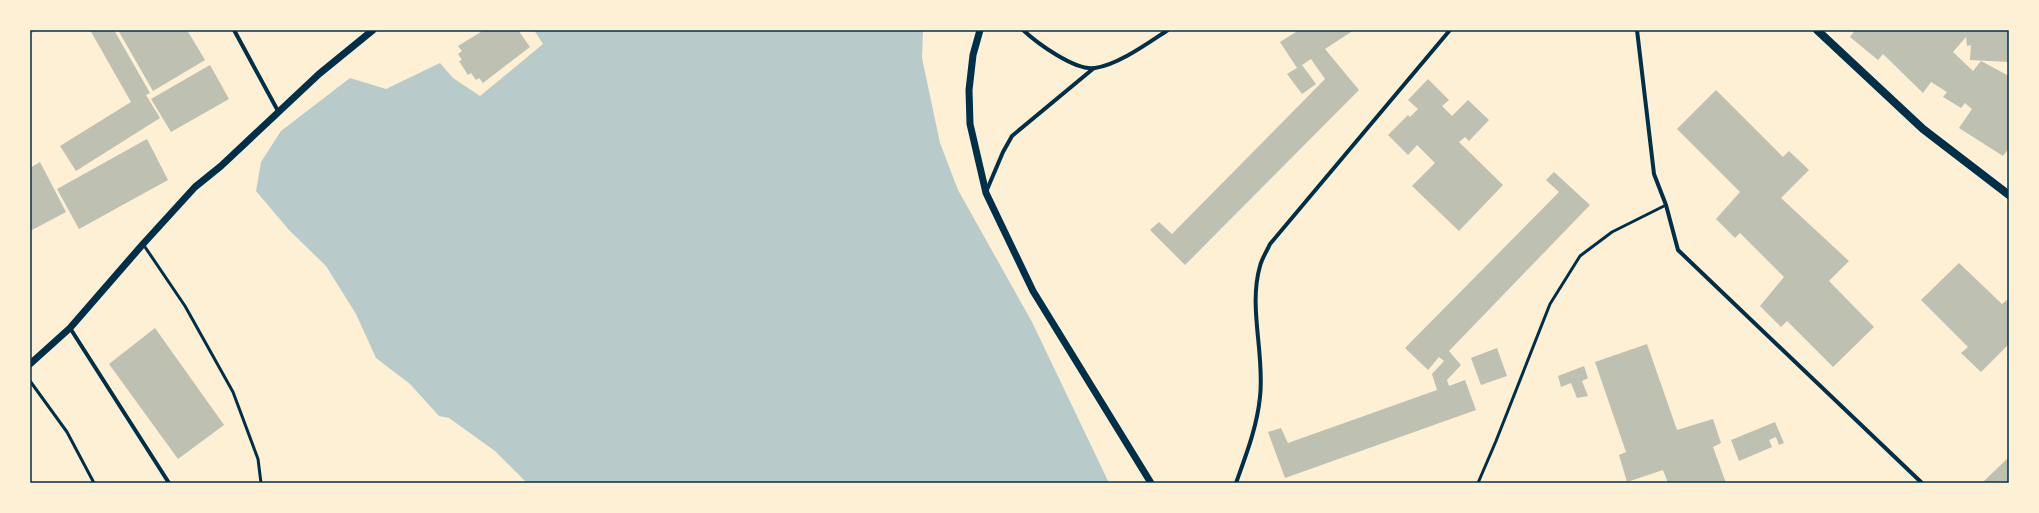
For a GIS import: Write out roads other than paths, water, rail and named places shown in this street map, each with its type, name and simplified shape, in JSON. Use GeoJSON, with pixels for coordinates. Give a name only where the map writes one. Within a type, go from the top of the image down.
{"type":"FeatureCollection","features":[{"type":"Feature","properties":{"kind":"main road"},"geometry":{"type":"LineString","coordinates":[[1817,30],[1924,129],[2009,195]]}},
{"type":"Feature","properties":{"kind":"street"},"geometry":{"type":"LineString","coordinates":[[234,30],[278,111]]}},
{"type":"Feature","properties":{"kind":"street"},"geometry":{"type":"LineString","coordinates":[[30,364],[70,328],[195,187],[221,166],[319,74],[373,30]]}},
{"type":"Feature","properties":{"kind":"street"},"geometry":{"type":"LineString","coordinates":[[980,30],[973,55],[969,90],[970,124],[986,193],[1033,291],[1151,483]]}},
{"type":"Feature","properties":{"kind":"street"},"geometry":{"type":"LineString","coordinates":[[1023,30],[1048,50],[1075,63],[1094,68]]}},
{"type":"Feature","properties":{"kind":"street"},"geometry":{"type":"LineString","coordinates":[[986,193],[1003,152],[1012,136],[1094,68],[1113,62],[1168,30]]}},
{"type":"Feature","properties":{"kind":"street"},"geometry":{"type":"LineString","coordinates":[[1236,483],[1254,429],[1260,397],[1260,365],[1256,296],[1260,266],[1265,255],[1275,238],[1450,30]]}},
{"type":"Feature","properties":{"kind":"street"},"geometry":{"type":"LineString","coordinates":[[1637,30],[1654,174],[1666,206],[1678,250],[1922,483]]}},
{"type":"Feature","properties":{"kind":"street"},"geometry":{"type":"LineString","coordinates":[[70,328],[169,483]]}},
{"type":"Feature","properties":{"kind":"lane"},"geometry":{"type":"LineString","coordinates":[[1478,483],[1550,304],[1580,256],[1612,232],[1666,206]]}},
{"type":"Feature","properties":{"kind":"lane"},"geometry":{"type":"LineString","coordinates":[[143,244],[185,306],[233,392],[258,459],[261,483]]}},
{"type":"Feature","properties":{"kind":"lane"},"geometry":{"type":"LineString","coordinates":[[30,381],[67,432],[94,483]]}}]}
